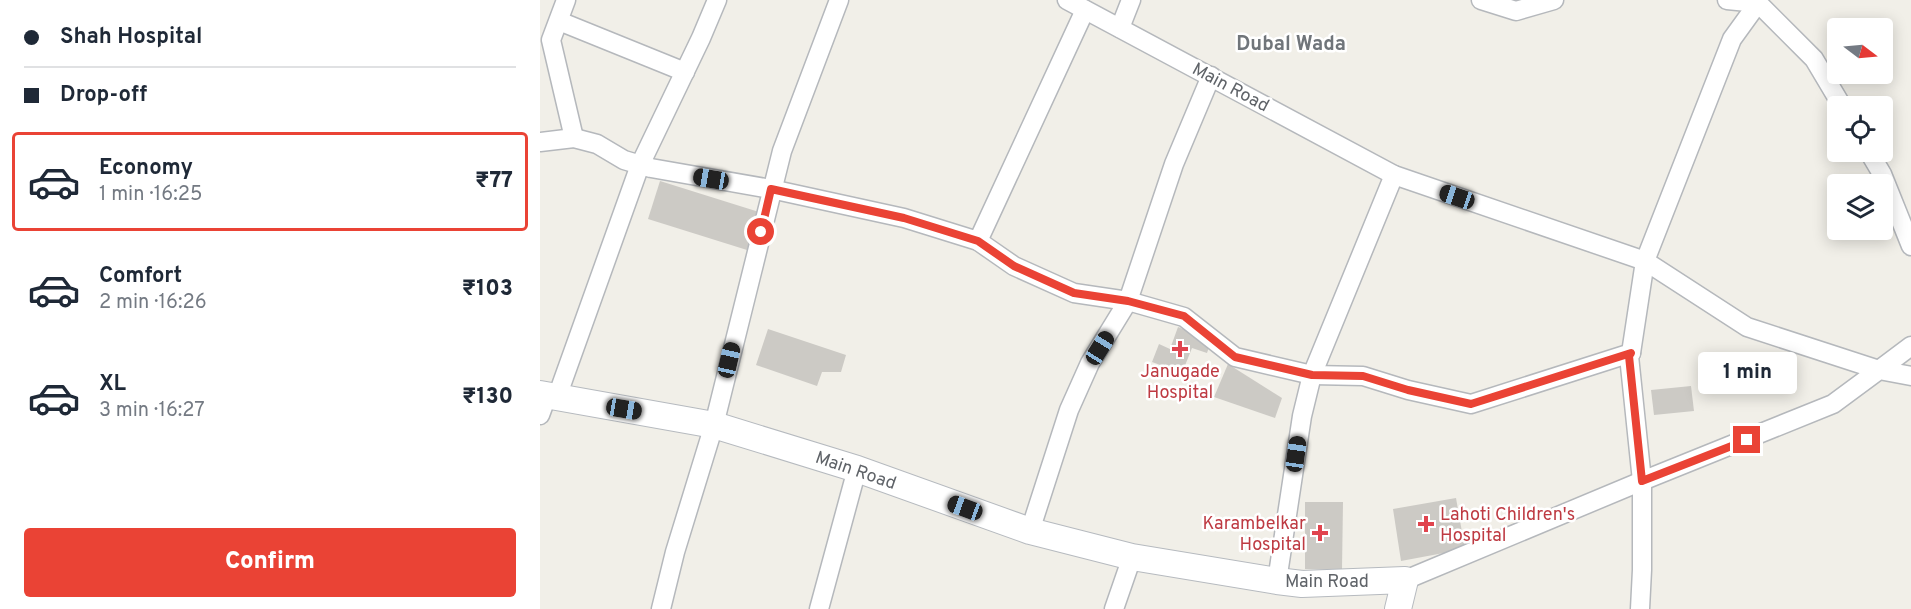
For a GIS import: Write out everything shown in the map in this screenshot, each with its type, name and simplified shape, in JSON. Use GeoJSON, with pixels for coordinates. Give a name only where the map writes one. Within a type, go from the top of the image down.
{"type":"FeatureCollection","features":[{"type":"Feature","properties":{"kind":"main road","name":"Main Road"},"geometry":{"type":"LineString","coordinates":[[546,400],[714,424],[857,469],[1030,531],[1132,557],[1302,584],[1405,580]]}},
{"type":"Feature","properties":{"kind":"main road"},"geometry":{"type":"LineString","coordinates":[[1398,609],[1405,580]]}},
{"type":"Feature","properties":{"kind":"street"},"geometry":{"type":"LineString","coordinates":[[566,0],[551,40],[548,57],[574,138]]}},
{"type":"Feature","properties":{"kind":"street"},"geometry":{"type":"LineString","coordinates":[[546,400],[640,165],[717,0]]}},
{"type":"Feature","properties":{"kind":"street"},"geometry":{"type":"LineString","coordinates":[[661,609],[675,552],[714,424],[782,151],[839,0]]}},
{"type":"Feature","properties":{"kind":"street","name":"Main Road"},"geometry":{"type":"LineString","coordinates":[[1067,0],[1394,175],[1645,261],[1747,327],[1879,370],[1911,376]]}},
{"type":"Feature","properties":{"kind":"street"},"geometry":{"type":"LineString","coordinates":[[1120,28],[1131,0]]}},
{"type":"Feature","properties":{"kind":"street"},"geometry":{"type":"LineString","coordinates":[[1482,0],[1516,11],[1554,0]]}},
{"type":"Feature","properties":{"kind":"street"},"geometry":{"type":"LineString","coordinates":[[1727,0],[1758,1],[1814,59],[1836,96]]}},
{"type":"Feature","properties":{"kind":"street"},"geometry":{"type":"LineString","coordinates":[[1640,609],[1642,481],[1629,356],[1645,261],[1732,39],[1758,1]]}},
{"type":"Feature","properties":{"kind":"street"},"geometry":{"type":"LineString","coordinates":[[978,241],[1085,10]]}},
{"type":"Feature","properties":{"kind":"street"},"geometry":{"type":"LineString","coordinates":[[559,21],[685,72]]}},
{"type":"Feature","properties":{"kind":"street"},"geometry":{"type":"LineString","coordinates":[[1030,531],[1069,410],[1090,363],[1128,301],[1174,164],[1211,76]]}},
{"type":"Feature","properties":{"kind":"street"},"geometry":{"type":"LineString","coordinates":[[540,142],[574,138],[597,144],[624,160],[640,165],[771,189],[904,218],[978,241],[1014,266],[1074,293],[1128,301],[1184,316],[1235,357],[1312,375],[1363,376],[1408,390],[1471,404],[1631,353]]}},
{"type":"Feature","properties":{"kind":"street"},"geometry":{"type":"LineString","coordinates":[[1875,162],[1911,246]]}},
{"type":"Feature","properties":{"kind":"street"},"geometry":{"type":"LineString","coordinates":[[1277,581],[1302,416],[1312,375],[1394,175]]}},
{"type":"Feature","properties":{"kind":"street"},"geometry":{"type":"LineString","coordinates":[[1405,580],[1833,404],[1911,346]]}},
{"type":"Feature","properties":{"kind":"street"},"geometry":{"type":"LineString","coordinates":[[819,609],[857,469]]}},
{"type":"Feature","properties":{"kind":"street"},"geometry":{"type":"LineString","coordinates":[[1114,609],[1132,557]]}},
{"type":"Feature","properties":{"kind":"building"},"geometry":{"type":"Polygon","coordinates":[[[660,181],[759,212],[747,250],[648,219],[660,181]]]}},
{"type":"Feature","properties":{"kind":"building"},"geometry":{"type":"Polygon","coordinates":[[[1178,327],[1211,341],[1207,353],[1192,348],[1182,373],[1152,362],[1159,344],[1170,349],[1178,327]]]}},
{"type":"Feature","properties":{"kind":"building"},"geometry":{"type":"Polygon","coordinates":[[[768,329],[846,355],[841,372],[822,372],[817,386],[756,365],[768,329]]]}},
{"type":"Feature","properties":{"kind":"building"},"geometry":{"type":"Polygon","coordinates":[[[1228,364],[1282,398],[1275,418],[1214,397],[1228,364]]]}},
{"type":"Feature","properties":{"kind":"building"},"geometry":{"type":"Polygon","coordinates":[[[1691,386],[1694,411],[1654,415],[1651,390],[1691,386]]]}},
{"type":"Feature","properties":{"kind":"building"},"geometry":{"type":"Polygon","coordinates":[[[1456,498],[1465,549],[1401,561],[1393,509],[1456,498]]]}},
{"type":"Feature","properties":{"kind":"building"},"geometry":{"type":"Polygon","coordinates":[[[1305,502],[1343,502],[1342,570],[1305,569],[1305,502]]]}},
{"type":"Feature","properties":{"kind":"place","name":"Janugade Hospital"},"geometry":{"type":"Point","coordinates":[1180,349]}},
{"type":"Feature","properties":{"kind":"place","name":"Lahoti Children's Hospital"},"geometry":{"type":"Point","coordinates":[1426,524]}},
{"type":"Feature","properties":{"kind":"place","name":"Karambelkar Hospital"},"geometry":{"type":"Point","coordinates":[1320,533]}},
{"type":"Feature","properties":{"kind":"district","name":"Dubal Wada"},"geometry":{"type":"Point","coordinates":[1291,43]}},
{"type":"Feature","properties":{"kind":"route"},"geometry":{"type":"LineString","coordinates":[[761,232],[771,189],[904,218],[978,241],[1014,266],[1074,293],[1128,301],[1184,316],[1235,357],[1312,375],[1363,376],[1408,390],[1471,404],[1631,353],[1629,356],[1642,481],[1747,440]]}}]}
